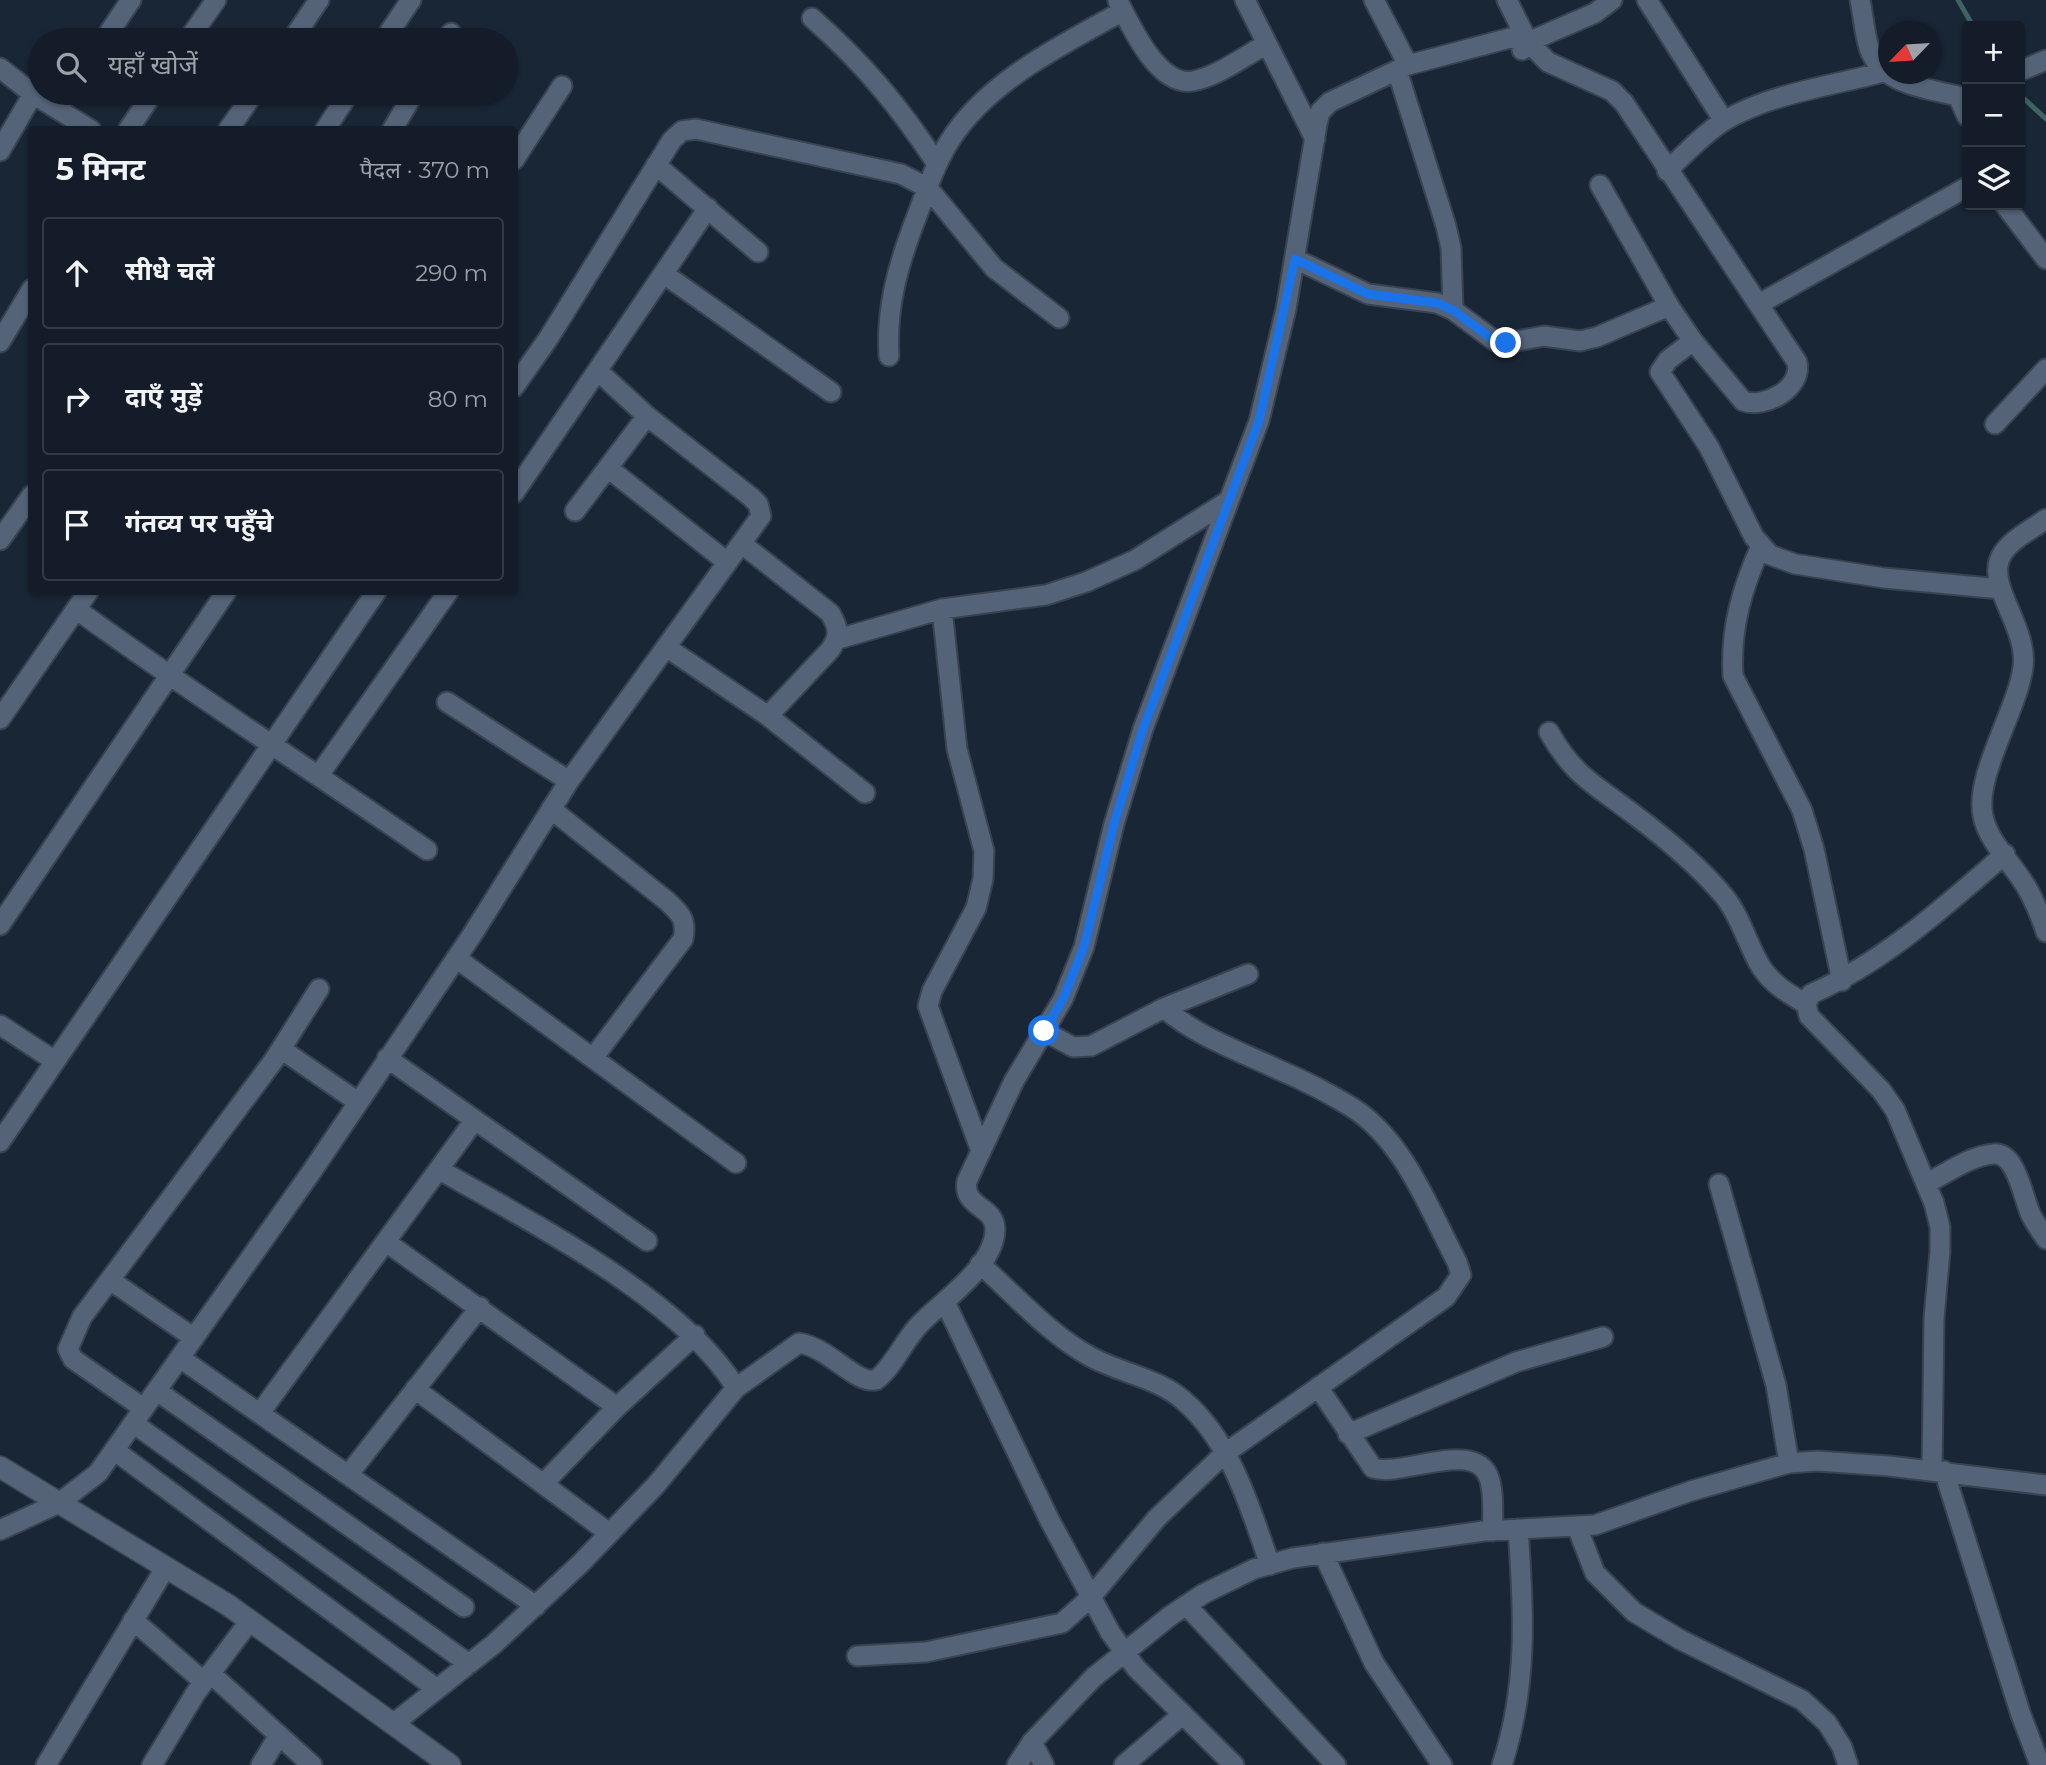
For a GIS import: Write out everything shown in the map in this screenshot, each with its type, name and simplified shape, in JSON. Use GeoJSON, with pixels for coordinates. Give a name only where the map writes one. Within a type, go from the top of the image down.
{"type":"FeatureCollection","features":[{"type":"Feature","properties":{"kind":"street"},"geometry":{"type":"LineString","coordinates":[[112,28],[131,0]]}},
{"type":"Feature","properties":{"kind":"street"},"geometry":{"type":"LineString","coordinates":[[196,28],[216,0]]}},
{"type":"Feature","properties":{"kind":"street"},"geometry":{"type":"LineString","coordinates":[[300,28],[318,0]]}},
{"type":"Feature","properties":{"kind":"street"},"geometry":{"type":"LineString","coordinates":[[392,28],[411,0]]}},
{"type":"Feature","properties":{"kind":"street"},"geometry":{"type":"LineString","coordinates":[[1245,0],[1315,139]]}},
{"type":"Feature","properties":{"kind":"street"},"geometry":{"type":"LineString","coordinates":[[1374,0],[1402,67],[1446,226],[1451,248],[1453,310]]}},
{"type":"Feature","properties":{"kind":"street"},"geometry":{"type":"LineString","coordinates":[[1507,0],[1523,47]]}},
{"type":"Feature","properties":{"kind":"street"},"geometry":{"type":"LineString","coordinates":[[1523,47],[1595,13],[1612,0]]}},
{"type":"Feature","properties":{"kind":"street"},"geometry":{"type":"LineString","coordinates":[[1647,0],[1724,121]]}},
{"type":"Feature","properties":{"kind":"street"},"geometry":{"type":"LineString","coordinates":[[1860,0],[1868,46],[1878,63]]}},
{"type":"Feature","properties":{"kind":"street"},"geometry":{"type":"LineString","coordinates":[[889,356],[887,330],[895,278],[937,164],[950,140],[976,108],[1000,87],[1120,5],[1146,53],[1180,81],[1193,81],[1212,74],[1267,44]]}},
{"type":"Feature","properties":{"kind":"street"},"geometry":{"type":"LineString","coordinates":[[812,18],[860,62],[908,120],[937,164]]}},
{"type":"Feature","properties":{"kind":"street"},"geometry":{"type":"LineString","coordinates":[[393,1724],[536,1606],[656,1485],[736,1388],[799,1343],[824,1350],[868,1382],[876,1380],[919,1325],[945,1302],[980,1264],[995,1234],[995,1224],[992,1217],[969,1199],[965,1191],[1014,1081],[1063,999],[1084,947],[1114,824],[1143,729],[1259,421],[1295,259],[1320,112],[1330,102],[1402,67],[1510,38],[1548,62],[1612,90],[1624,103],[1797,362],[1800,372],[1795,381],[1764,403],[1753,405],[1743,401],[1693,341],[1669,306],[1600,185]]}},
{"type":"Feature","properties":{"kind":"street"},"geometry":{"type":"LineString","coordinates":[[2025,69],[2046,60]]}},
{"type":"Feature","properties":{"kind":"street"},"geometry":{"type":"LineString","coordinates":[[0,68],[28,90]]}},
{"type":"Feature","properties":{"kind":"street"},"geometry":{"type":"LineString","coordinates":[[1667,171],[1724,121],[1782,98],[1878,73]]}},
{"type":"Feature","properties":{"kind":"street"},"geometry":{"type":"LineString","coordinates":[[1913,84],[1962,95]]}},
{"type":"Feature","properties":{"kind":"street"},"geometry":{"type":"LineString","coordinates":[[518,154],[562,86]]}},
{"type":"Feature","properties":{"kind":"street"},"geometry":{"type":"LineString","coordinates":[[0,151],[28,103]]}},
{"type":"Feature","properties":{"kind":"street"},"geometry":{"type":"LineString","coordinates":[[67,105],[88,126]]}},
{"type":"Feature","properties":{"kind":"street"},"geometry":{"type":"LineString","coordinates":[[131,126],[145,105]]}},
{"type":"Feature","properties":{"kind":"street"},"geometry":{"type":"LineString","coordinates":[[231,126],[246,105]]}},
{"type":"Feature","properties":{"kind":"street"},"geometry":{"type":"LineString","coordinates":[[328,126],[341,105]]}},
{"type":"Feature","properties":{"kind":"street"},"geometry":{"type":"LineString","coordinates":[[394,126],[407,105]]}},
{"type":"Feature","properties":{"kind":"street"},"geometry":{"type":"LineString","coordinates":[[518,381],[548,339],[672,140],[682,131],[696,129],[883,169],[901,174],[928,188],[994,268],[1059,318]]}},
{"type":"Feature","properties":{"kind":"street"},"geometry":{"type":"LineString","coordinates":[[656,164],[758,252]]}},
{"type":"Feature","properties":{"kind":"street"},"geometry":{"type":"LineString","coordinates":[[1759,304],[1962,190]]}},
{"type":"Feature","properties":{"kind":"street"},"geometry":{"type":"LineString","coordinates":[[518,488],[708,208]]}},
{"type":"Feature","properties":{"kind":"street"},"geometry":{"type":"LineString","coordinates":[[2010,210],[2046,259]]}},
{"type":"Feature","properties":{"kind":"street"},"geometry":{"type":"LineString","coordinates":[[1295,259],[1368,294],[1437,303],[1453,310],[1495,341],[1506,343],[1544,336],[1580,341],[1598,337],[1669,306]]}},
{"type":"Feature","properties":{"kind":"street"},"geometry":{"type":"LineString","coordinates":[[664,274],[831,391]]}},
{"type":"Feature","properties":{"kind":"street"},"geometry":{"type":"LineString","coordinates":[[0,342],[28,296]]}},
{"type":"Feature","properties":{"kind":"street"},"geometry":{"type":"LineString","coordinates":[[1693,341],[1660,367],[1660,372],[1709,447],[1761,546],[1780,560],[1795,564],[1884,578],[2001,589]]}},
{"type":"Feature","properties":{"kind":"street"},"geometry":{"type":"LineString","coordinates":[[1995,424],[2046,369]]}},
{"type":"Feature","properties":{"kind":"street"},"geometry":{"type":"LineString","coordinates":[[0,1530],[59,1503],[98,1473],[456,958],[569,781],[761,516],[758,504],[647,416],[599,372]]}},
{"type":"Feature","properties":{"kind":"street"},"geometry":{"type":"LineString","coordinates":[[575,511],[647,416]]}},
{"type":"Feature","properties":{"kind":"street"},"geometry":{"type":"LineString","coordinates":[[608,468],[727,562]]}},
{"type":"Feature","properties":{"kind":"street"},"geometry":{"type":"LineString","coordinates":[[0,540],[28,501]]}},
{"type":"Feature","properties":{"kind":"street"},"geometry":{"type":"LineString","coordinates":[[768,716],[838,639],[942,609],[1046,595],[1086,582],[1135,560],[1228,501]]}},
{"type":"Feature","properties":{"kind":"street"},"geometry":{"type":"LineString","coordinates":[[2046,519],[2009,545],[1999,559],[1997,576],[2022,639],[2024,657],[2023,670],[1982,792],[1983,816],[2028,888],[2046,932]]}},
{"type":"Feature","properties":{"kind":"street"},"geometry":{"type":"LineString","coordinates":[[742,544],[830,613],[837,625],[838,639]]}},
{"type":"Feature","properties":{"kind":"street"},"geometry":{"type":"LineString","coordinates":[[1761,546],[1737,609],[1731,652],[1733,676],[1802,810],[1814,849],[1842,981]]}},
{"type":"Feature","properties":{"kind":"street"},"geometry":{"type":"LineString","coordinates":[[0,719],[86,595]]}},
{"type":"Feature","properties":{"kind":"street"},"geometry":{"type":"LineString","coordinates":[[0,925],[167,675],[224,595]]}},
{"type":"Feature","properties":{"kind":"street"},"geometry":{"type":"LineString","coordinates":[[0,1142],[374,595]]}},
{"type":"Feature","properties":{"kind":"street"},"geometry":{"type":"LineString","coordinates":[[319,775],[446,595]]}},
{"type":"Feature","properties":{"kind":"street"},"geometry":{"type":"LineString","coordinates":[[76,608],[167,675],[427,850]]}},
{"type":"Feature","properties":{"kind":"street"},"geometry":{"type":"LineString","coordinates":[[942,609],[957,749],[984,852],[983,879],[976,908],[932,991],[928,1006],[981,1151]]}},
{"type":"Feature","properties":{"kind":"street"},"geometry":{"type":"LineString","coordinates":[[666,646],[768,716],[865,793]]}},
{"type":"Feature","properties":{"kind":"street"},"geometry":{"type":"LineString","coordinates":[[447,702],[569,781]]}},
{"type":"Feature","properties":{"kind":"street"},"geometry":{"type":"LineString","coordinates":[[1549,732],[1577,774],[1632,813],[1693,864],[1723,895],[1737,914],[1761,966],[1786,992],[1806,1004]]}},
{"type":"Feature","properties":{"kind":"street"},"geometry":{"type":"LineString","coordinates":[[551,809],[667,901],[683,916],[686,927],[683,939],[593,1058]]}},
{"type":"Feature","properties":{"kind":"street"},"geometry":{"type":"LineString","coordinates":[[2005,854],[1907,935],[1842,981],[1811,994],[1806,1004],[1809,1016],[1858,1065],[1895,1110],[1927,1183],[1940,1227],[1934,1318],[1938,1471],[2037,1733],[2040,1765]]}},
{"type":"Feature","properties":{"kind":"street"},"geometry":{"type":"LineString","coordinates":[[456,958],[736,1163]]}},
{"type":"Feature","properties":{"kind":"street"},"geometry":{"type":"LineString","coordinates":[[1044,1031],[1081,1049],[1164,1008],[1248,974]]}},
{"type":"Feature","properties":{"kind":"street"},"geometry":{"type":"LineString","coordinates":[[319,989],[281,1049],[82,1317],[68,1349],[73,1359],[138,1416],[469,1664]]}},
{"type":"Feature","properties":{"kind":"street"},"geometry":{"type":"LineString","coordinates":[[857,1656],[926,1652],[1062,1623],[1090,1598],[1157,1518],[1224,1454],[1446,1297],[1461,1275],[1457,1262],[1403,1161],[1384,1135],[1355,1109],[1191,1027],[1164,1008]]}},
{"type":"Feature","properties":{"kind":"street"},"geometry":{"type":"LineString","coordinates":[[0,1025],[55,1061]]}},
{"type":"Feature","properties":{"kind":"street"},"geometry":{"type":"LineString","coordinates":[[281,1049],[358,1101]]}},
{"type":"Feature","properties":{"kind":"street"},"geometry":{"type":"LineString","coordinates":[[387,1058],[647,1241]]}},
{"type":"Feature","properties":{"kind":"street"},"geometry":{"type":"LineString","coordinates":[[260,1413],[474,1121]]}},
{"type":"Feature","properties":{"kind":"street"},"geometry":{"type":"LineString","coordinates":[[1927,1183],[1980,1157],[1996,1153],[2006,1157],[2031,1215],[2046,1239]]}},
{"type":"Feature","properties":{"kind":"street"},"geometry":{"type":"LineString","coordinates":[[440,1170],[607,1270],[695,1335],[712,1352],[736,1388]]}},
{"type":"Feature","properties":{"kind":"street"},"geometry":{"type":"LineString","coordinates":[[1719,1184],[1776,1385],[1789,1463]]}},
{"type":"Feature","properties":{"kind":"street"},"geometry":{"type":"LineString","coordinates":[[386,1242],[617,1407]]}},
{"type":"Feature","properties":{"kind":"street"},"geometry":{"type":"LineString","coordinates":[[980,1264],[1090,1356],[1162,1387],[1183,1400],[1236,1472],[1270,1564]]}},
{"type":"Feature","properties":{"kind":"street"},"geometry":{"type":"LineString","coordinates":[[110,1280],[194,1338]]}},
{"type":"Feature","properties":{"kind":"street"},"geometry":{"type":"LineString","coordinates":[[945,1302],[1015,1451],[1090,1598],[1124,1653],[1234,1765]]}},
{"type":"Feature","properties":{"kind":"street"},"geometry":{"type":"LineString","coordinates":[[348,1475],[480,1307]]}},
{"type":"Feature","properties":{"kind":"street"},"geometry":{"type":"LineString","coordinates":[[543,1484],[617,1407],[695,1335]]}},
{"type":"Feature","properties":{"kind":"street"},"geometry":{"type":"LineString","coordinates":[[1348,1434],[1516,1362],[1602,1337]]}},
{"type":"Feature","properties":{"kind":"street"},"geometry":{"type":"LineString","coordinates":[[180,1358],[536,1606]]}},
{"type":"Feature","properties":{"kind":"street"},"geometry":{"type":"LineString","coordinates":[[1318,1387],[1373,1468],[1394,1471],[1450,1459],[1468,1460],[1480,1465],[1491,1485],[1493,1531]]}},
{"type":"Feature","properties":{"kind":"street"},"geometry":{"type":"LineString","coordinates":[[415,1389],[609,1533]]}},
{"type":"Feature","properties":{"kind":"street"},"geometry":{"type":"LineString","coordinates":[[157,1391],[464,1607]]}},
{"type":"Feature","properties":{"kind":"street"},"geometry":{"type":"LineString","coordinates":[[114,1450],[438,1689]]}},
{"type":"Feature","properties":{"kind":"street"},"geometry":{"type":"LineString","coordinates":[[1017,1765],[1032,1742],[1094,1677],[1124,1653],[1203,1594],[1270,1564],[1324,1553],[1493,1531],[1595,1525],[1691,1491],[1789,1463],[1817,1461],[1938,1471],[2046,1485]]}},
{"type":"Feature","properties":{"kind":"street"},"geometry":{"type":"LineString","coordinates":[[0,1467],[228,1605],[450,1765]]}},
{"type":"Feature","properties":{"kind":"street"},"geometry":{"type":"LineString","coordinates":[[1577,1527],[1595,1573],[1634,1612],[1678,1639],[1802,1700],[1827,1723],[1842,1747],[1848,1765]]}},
{"type":"Feature","properties":{"kind":"street"},"geometry":{"type":"LineString","coordinates":[[1502,1765],[1521,1690],[1524,1628],[1518,1529]]}},
{"type":"Feature","properties":{"kind":"street"},"geometry":{"type":"LineString","coordinates":[[1324,1553],[1374,1663],[1442,1765]]}},
{"type":"Feature","properties":{"kind":"street"},"geometry":{"type":"LineString","coordinates":[[46,1765],[166,1567]]}},
{"type":"Feature","properties":{"kind":"street"},"geometry":{"type":"LineString","coordinates":[[1186,1605],[1336,1765]]}},
{"type":"Feature","properties":{"kind":"street"},"geometry":{"type":"LineString","coordinates":[[133,1620],[279,1735],[312,1765]]}},
{"type":"Feature","properties":{"kind":"street"},"geometry":{"type":"LineString","coordinates":[[152,1765],[207,1678],[249,1622]]}},
{"type":"Feature","properties":{"kind":"street"},"geometry":{"type":"LineString","coordinates":[[1124,1765],[1183,1714]]}},
{"type":"Feature","properties":{"kind":"street"},"geometry":{"type":"LineString","coordinates":[[261,1765],[279,1735]]}},
{"type":"Feature","properties":{"kind":"street"},"geometry":{"type":"LineString","coordinates":[[1032,1742],[1044,1765]]}},
{"type":"Feature","properties":{"kind":"waterway"},"geometry":{"type":"LineString","coordinates":[[1958,0],[1970,21]]}},
{"type":"Feature","properties":{"kind":"waterway"},"geometry":{"type":"LineString","coordinates":[[2025,100],[2046,119]]}},
{"type":"Feature","properties":{"kind":"route"},"geometry":{"type":"LineString","coordinates":[[1044,1031],[1063,999],[1084,947],[1114,824],[1143,729],[1259,421],[1295,259],[1333,280],[1368,294],[1437,303],[1453,310],[1495,341],[1506,343]]}}]}
